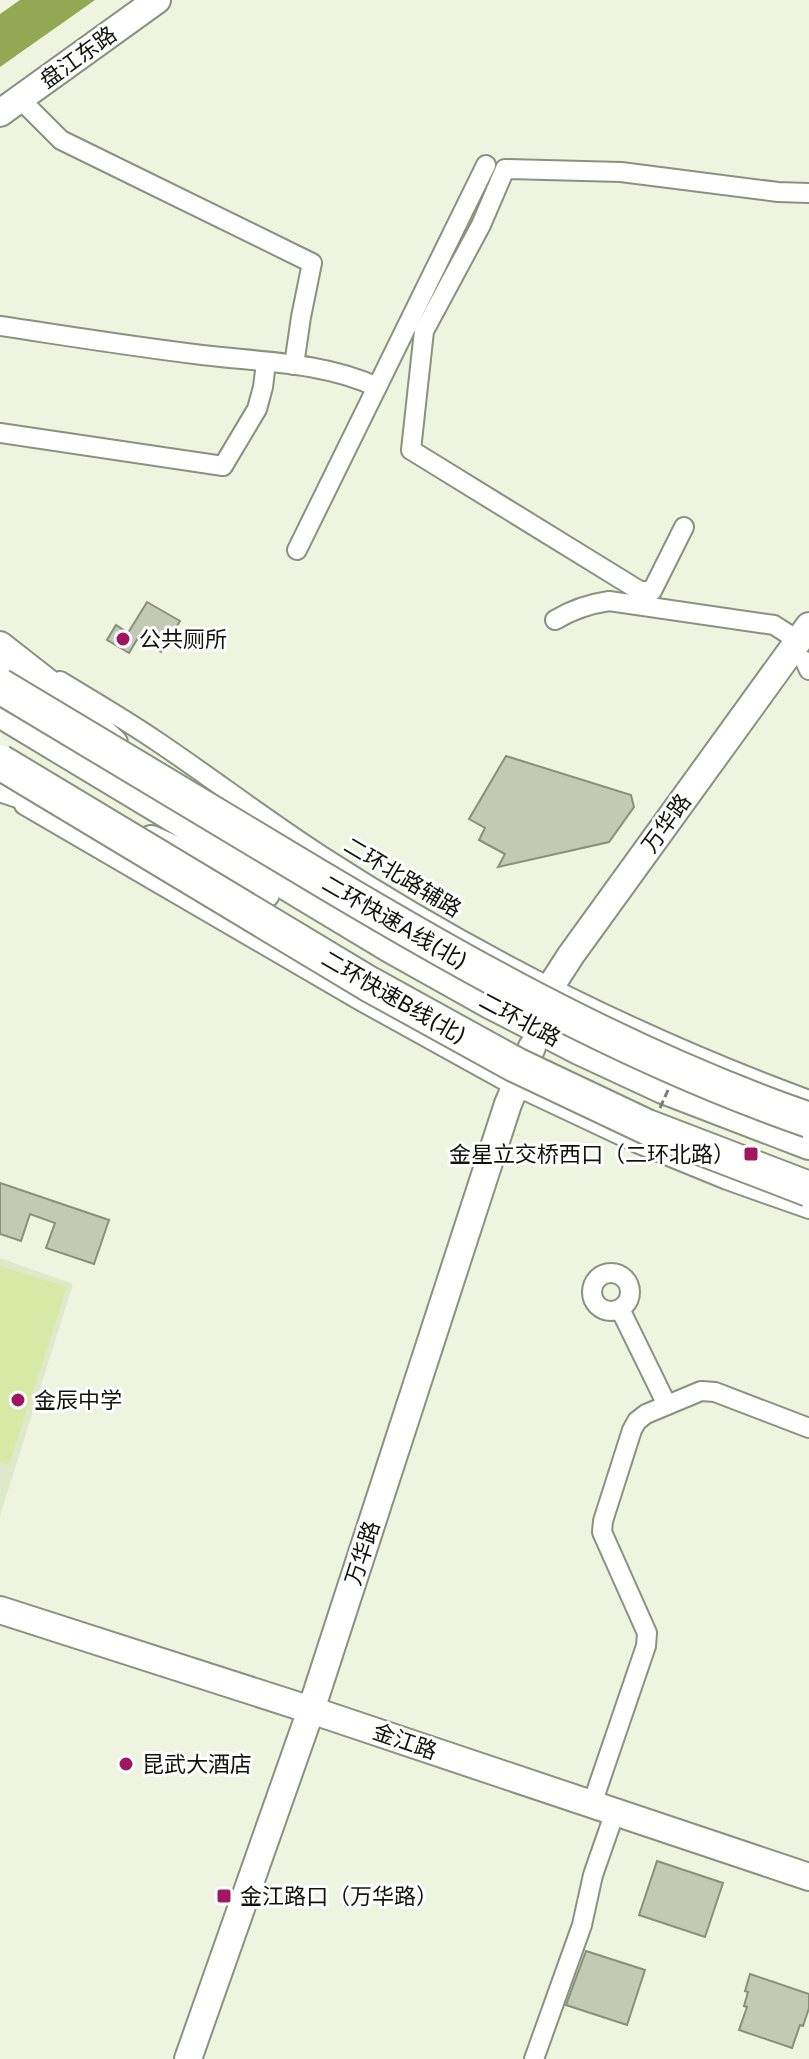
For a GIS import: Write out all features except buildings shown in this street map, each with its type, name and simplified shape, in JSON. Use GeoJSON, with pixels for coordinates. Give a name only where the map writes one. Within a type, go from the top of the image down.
{"type":"FeatureCollection","features":[{"type":"Feature","properties":{"kind":"highway"},"geometry":{"type":"LineString","coordinates":[[0,663],[115,736],[271,887]]}},
{"type":"Feature","properties":{"kind":"highway","name":"二环快速A线(北)"},"geometry":{"type":"LineString","coordinates":[[0,686],[271,887],[440,950],[546,1007],[673,1067],[809,1120]]}},
{"type":"Feature","properties":{"kind":"highway","name":"二环快速B线(北)"},"geometry":{"type":"LineString","coordinates":[[0,762],[271,887],[421,1014],[560,1087],[690,1145],[809,1189]]}},
{"type":"Feature","properties":{"kind":"highway"},"geometry":{"type":"LineString","coordinates":[[0,788],[115,846],[271,887]]}},
{"type":"Feature","properties":{"kind":"main road","name":"二环北路"},"geometry":{"type":"LineString","coordinates":[[0,713],[136,806]]}},
{"type":"Feature","properties":{"kind":"main road","name":"二环北路"},"geometry":{"type":"LineString","coordinates":[[0,734],[136,806],[271,887],[433,993],[663,1089],[809,1145]]}},
{"type":"Feature","properties":{"kind":"main road","name":"二环北路"},"geometry":{"type":"LineString","coordinates":[[534,1034],[656,1105],[809,1164]]}},
{"type":"Feature","properties":{"kind":"street","name":"盘江东路"},"geometry":{"type":"LineString","coordinates":[[10,106],[157,0]]}},
{"type":"Feature","properties":{"kind":"street"},"geometry":{"type":"LineString","coordinates":[[10,106],[61,140],[312,263],[294,365]]}},
{"type":"Feature","properties":{"kind":"street"},"geometry":{"type":"LineString","coordinates":[[297,550],[486,165]]}},
{"type":"Feature","properties":{"kind":"street"},"geometry":{"type":"LineString","coordinates":[[684,527],[652,591],[640,591],[411,450],[424,331],[481,225],[505,169],[621,172],[778,192],[809,193]]}},
{"type":"Feature","properties":{"kind":"street"},"geometry":{"type":"LineString","coordinates":[[0,326],[151,349],[324,369],[377,387]]}},
{"type":"Feature","properties":{"kind":"street"},"geometry":{"type":"LineString","coordinates":[[0,433],[223,466],[257,409],[266,363]]}},
{"type":"Feature","properties":{"kind":"street"},"geometry":{"type":"LineString","coordinates":[[555,620],[581,607],[609,601],[774,625],[806,651]]}},
{"type":"Feature","properties":{"kind":"street"},"geometry":{"type":"LineString","coordinates":[[0,645],[60,692],[165,794],[271,887]]}},
{"type":"Feature","properties":{"kind":"street","name":"二环北路辅路"},"geometry":{"type":"LineString","coordinates":[[0,645],[132,724],[339,867],[425,918],[556,991],[681,1049],[809,1100]]}},
{"type":"Feature","properties":{"kind":"street","name":"万华路"},"geometry":{"type":"LineString","coordinates":[[188,2059],[311,1710],[534,1034],[556,991],[806,651]]}},
{"type":"Feature","properties":{"kind":"street"},"geometry":{"type":"LineString","coordinates":[[0,788],[412,1030],[515,1086],[668,1156],[809,1209]]}},
{"type":"Feature","properties":{"kind":"street"},"geometry":{"type":"LineString","coordinates":[[620,1309],[667,1405]]}},
{"type":"Feature","properties":{"kind":"street"},"geometry":{"type":"LineString","coordinates":[[534,2059],[582,1925],[603,1808],[646,1646],[647,1633],[602,1532],[632,1430],[646,1414],[701,1391],[715,1392],[809,1428]]}},
{"type":"Feature","properties":{"kind":"street","name":"金江路"},"geometry":{"type":"LineString","coordinates":[[0,1610],[311,1710],[809,1877]]}},
{"type":"Feature","properties":{"kind":"path"},"geometry":{"type":"LineString","coordinates":[[658,1113],[670,1087]]}},
{"type":"Feature","properties":{"kind":"shaded area"},"geometry":{"type":"Polygon","coordinates":[[[20,0],[95,0],[0,67],[0,14],[20,0]]]}},
{"type":"Feature","properties":{"kind":"shaded area","name":"金辰中学"},"geometry":{"type":"Polygon","coordinates":[[[0,1258],[73,1284],[0,1516],[0,1258]]]}},
{"type":"Feature","properties":{"kind":"shaded area","name":"金辰中学"},"geometry":{"type":"Polygon","coordinates":[[[0,1266],[67,1287],[9,1465],[0,1462],[0,1266]]]}},
{"type":"Feature","properties":{"kind":"place","name":"公共厕所"},"geometry":{"type":"Point","coordinates":[123,639]}},
{"type":"Feature","properties":{"kind":"place","name":"金星立交桥西口（二环北路）"},"geometry":{"type":"Point","coordinates":[751,1154]}},
{"type":"Feature","properties":{"kind":"place","name":"金辰中学"},"geometry":{"type":"Point","coordinates":[18,1400]}},
{"type":"Feature","properties":{"kind":"place","name":"昆武大酒店"},"geometry":{"type":"Point","coordinates":[126,1764]}},
{"type":"Feature","properties":{"kind":"place","name":"金江路口（万华路）"},"geometry":{"type":"Point","coordinates":[224,1896]}}]}
